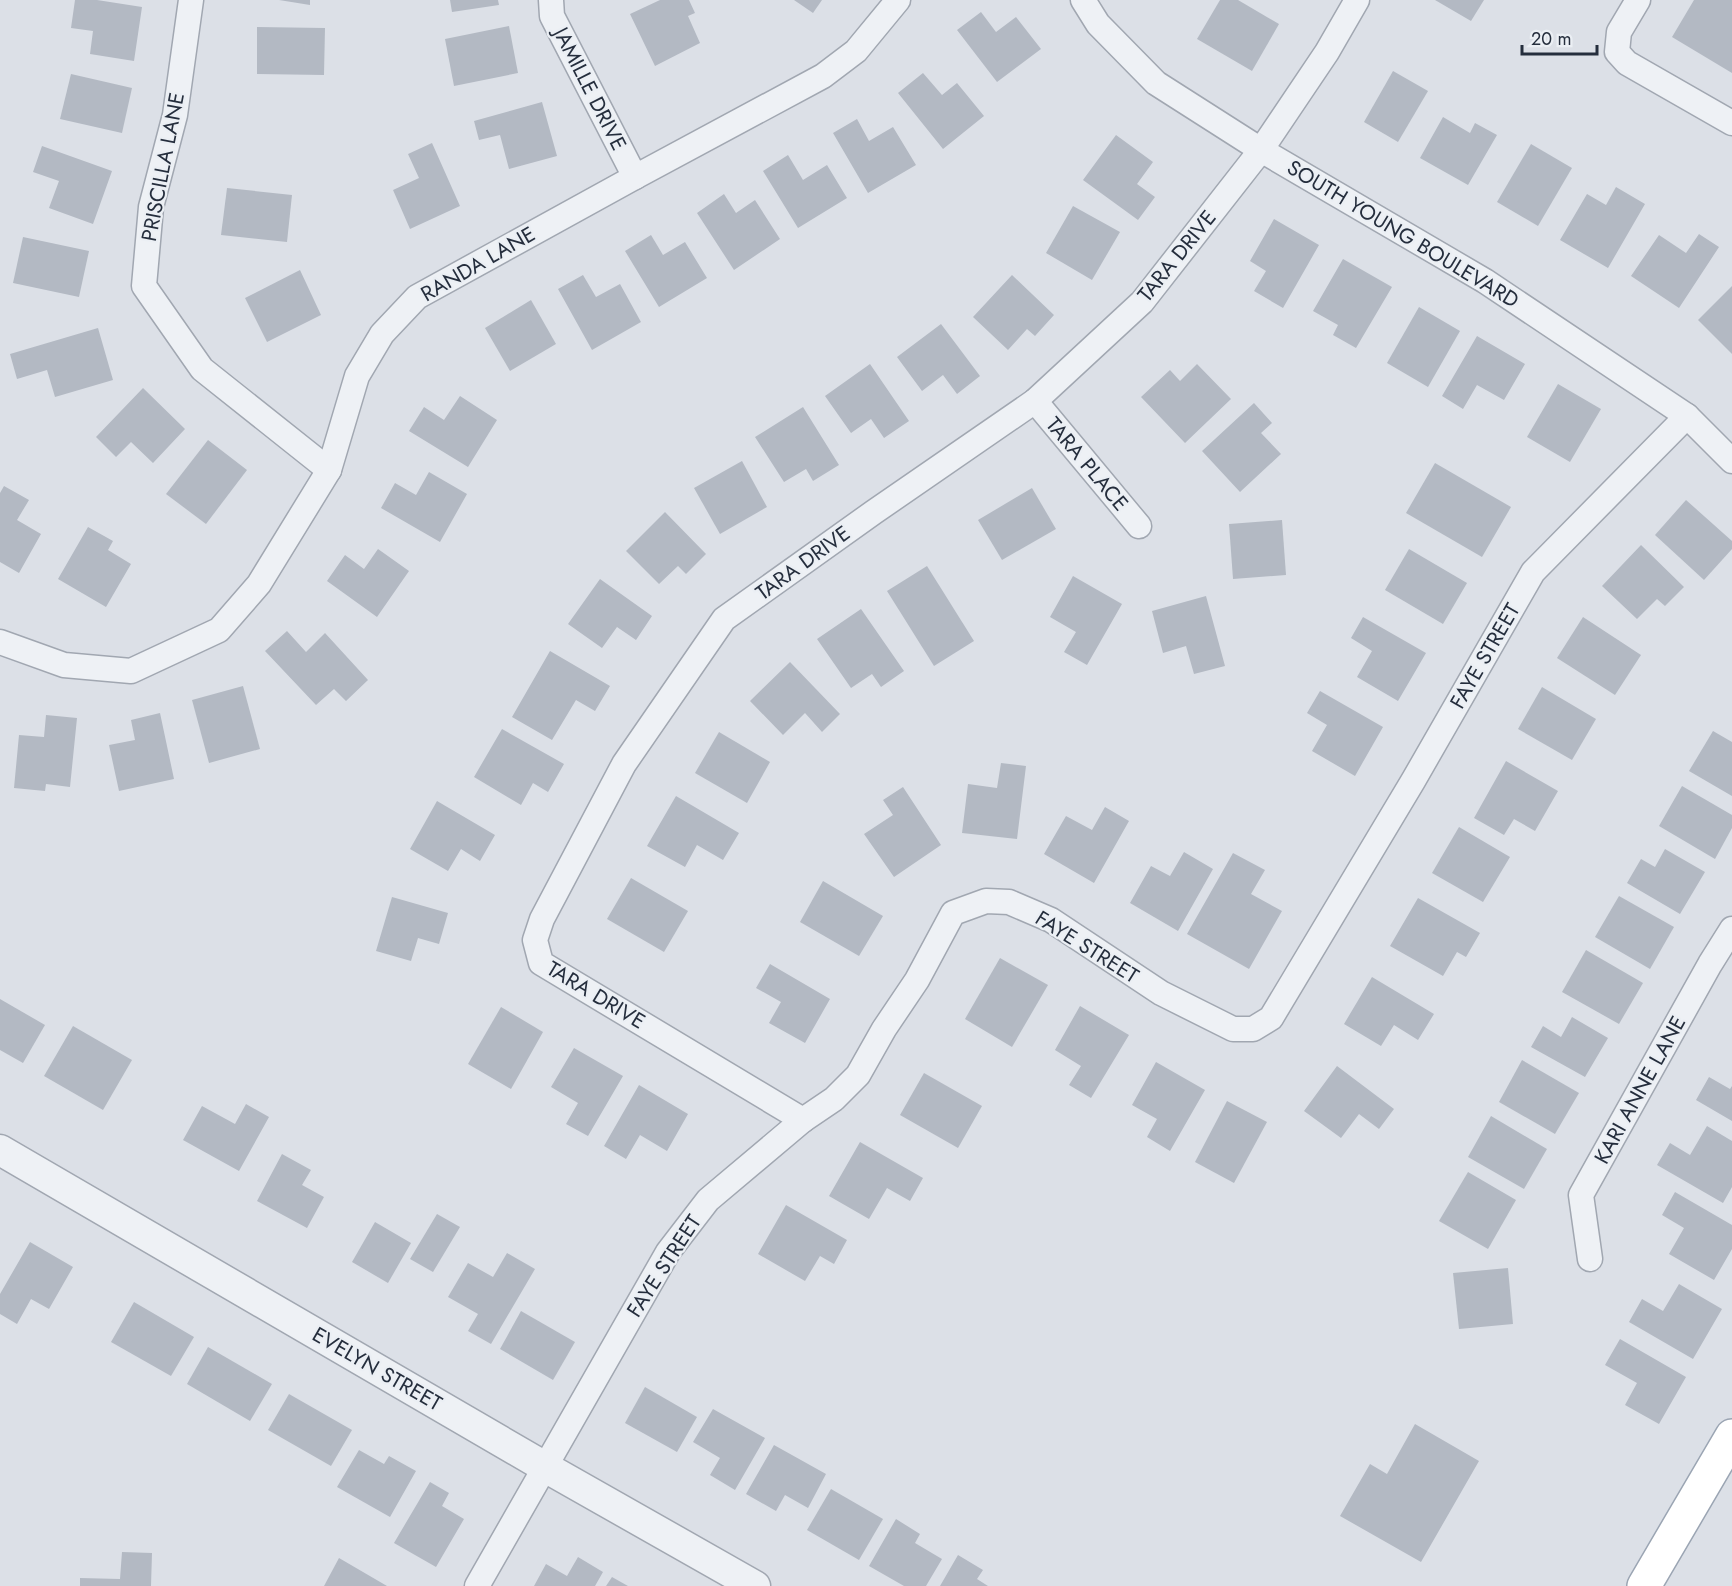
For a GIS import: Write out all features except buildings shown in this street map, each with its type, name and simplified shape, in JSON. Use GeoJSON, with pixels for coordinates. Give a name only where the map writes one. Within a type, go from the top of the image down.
{"type":"FeatureCollection","features":[{"type":"Feature","properties":{"kind":"main road"},"geometry":{"type":"LineString","coordinates":[[1644,1586],[1732,1436]]}},
{"type":"Feature","properties":{"kind":"street","name":"PRISCILLA LANE"},"geometry":{"type":"LineString","coordinates":[[191,0],[175,115],[151,207],[144,286],[202,369],[329,470]]}},
{"type":"Feature","properties":{"kind":"street","name":"JAMILLE DRIVE"},"geometry":{"type":"LineString","coordinates":[[551,0],[552,16],[635,177]]}},
{"type":"Feature","properties":{"kind":"street","name":"RANDA LANE"},"geometry":{"type":"LineString","coordinates":[[6,645],[64,665],[131,671],[219,630],[259,584],[329,470],[357,376],[382,334],[417,297],[824,76],[856,51],[898,0]]}},
{"type":"Feature","properties":{"kind":"street","name":"SOUTH YOUNG BOULEVARD"},"geometry":{"type":"LineString","coordinates":[[1083,0],[1098,24],[1156,83],[1261,150],[1485,281],[1688,416],[1732,461]]}},
{"type":"Feature","properties":{"kind":"street","name":"TARA DRIVE"},"geometry":{"type":"LineString","coordinates":[[803,1120],[541,963],[535,940],[542,919],[624,764],[724,619],[1035,401],[1142,302],[1261,150],[1327,52],[1358,0]]}},
{"type":"Feature","properties":{"kind":"street"},"geometry":{"type":"LineString","coordinates":[[1638,0],[1619,32],[1617,52],[1627,63],[1732,123]]}},
{"type":"Feature","properties":{"kind":"street","name":"TARA PLACE"},"geometry":{"type":"LineString","coordinates":[[1035,401],[1139,526]]}},
{"type":"Feature","properties":{"kind":"street","name":"FAYE STREET"},"geometry":{"type":"LineString","coordinates":[[477,1586],[668,1252],[708,1200],[803,1120],[834,1099],[858,1075],[884,1029],[917,980],[953,913],[986,901],[1009,902],[1051,920],[1161,993],[1233,1029],[1253,1029],[1272,1018],[1413,781],[1533,572],[1688,416]]}},
{"type":"Feature","properties":{"kind":"street","name":"KARI ANNE LANE"},"geometry":{"type":"LineString","coordinates":[[1590,1258],[1581,1195],[1710,964],[1732,929]]}},
{"type":"Feature","properties":{"kind":"street","name":"EVELYN STREET"},"geometry":{"type":"LineString","coordinates":[[0,1150],[545,1467],[755,1586]]}}]}
